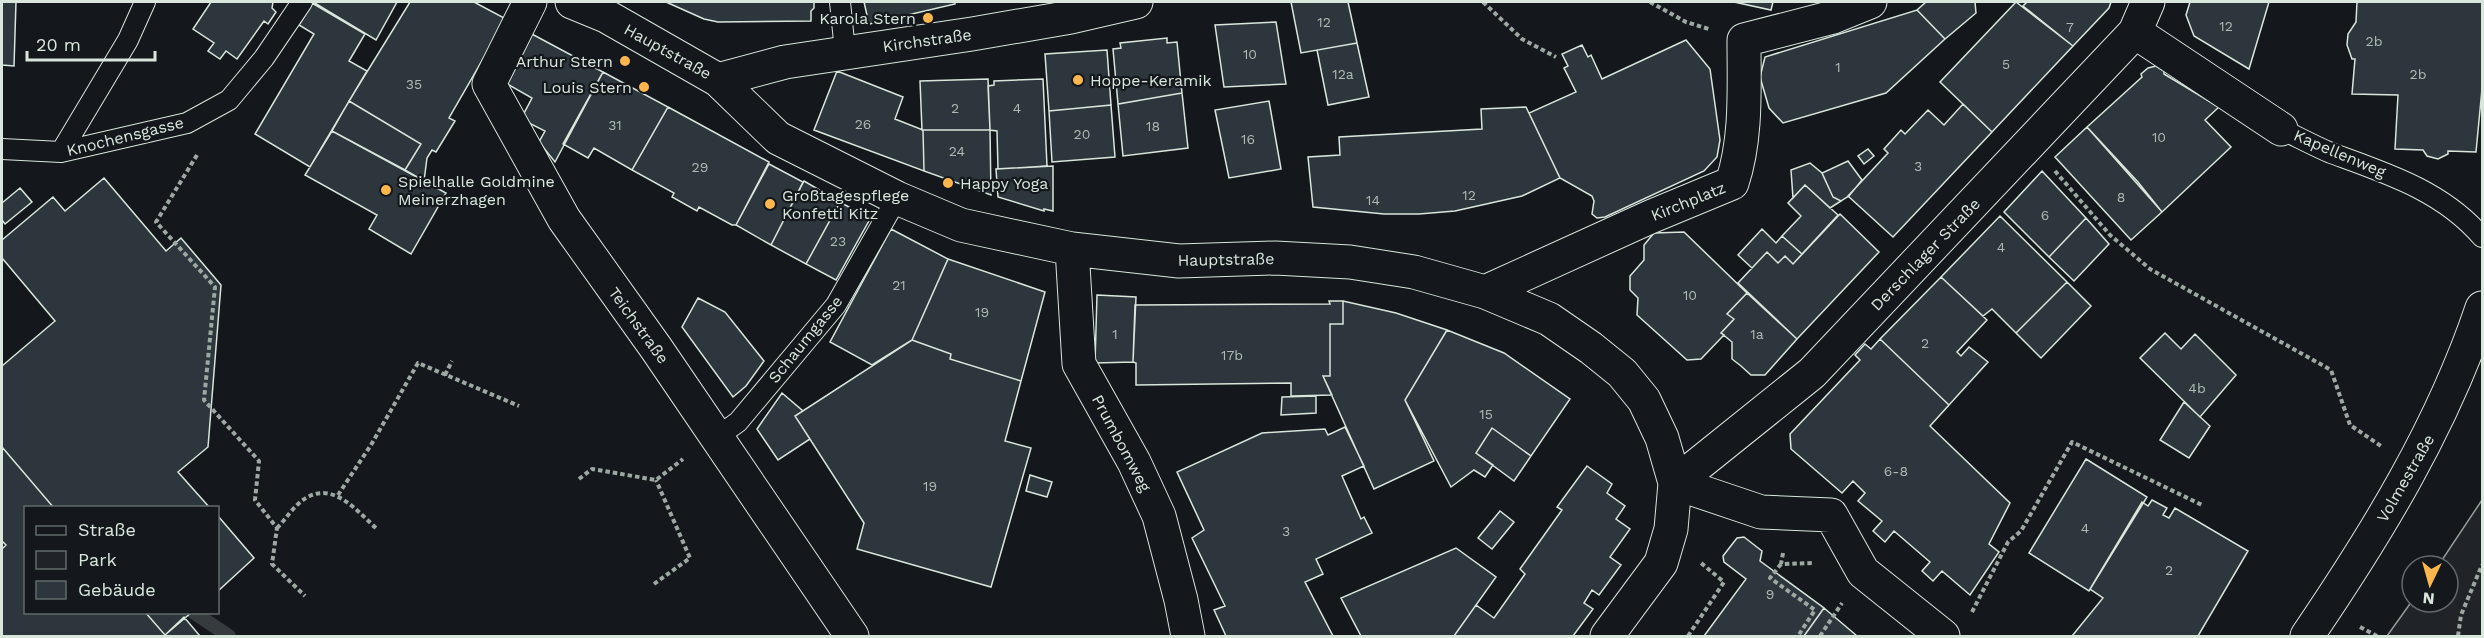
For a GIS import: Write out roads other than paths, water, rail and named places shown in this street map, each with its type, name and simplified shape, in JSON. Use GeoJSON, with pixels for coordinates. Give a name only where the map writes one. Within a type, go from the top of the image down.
{"type":"FeatureCollection","features":[{"type":"Feature","properties":{"kind":"street","name":"Teichstraße"},"geometry":{"type":"LineString","coordinates":[[530,2],[489,84],[564,219],[717,437],[852,636]]}},
{"type":"Feature","properties":{"kind":"street","name":"Hauptstraße"},"geometry":{"type":"LineString","coordinates":[[572,2],[606,16],[718,80],[778,138],[897,198],[961,225],[1072,249],[1179,261],[1275,258],[1350,262],[1414,272],[1485,292],[1549,319],[1622,373],[1644,400],[1662,438],[1675,483],[1669,537],[1661,563],[1607,636]]}},
{"type":"Feature","properties":{"kind":"street","name":"Kirchstraße"},"geometry":{"type":"LineString","coordinates":[[718,80],[785,62],[845,51],[1016,27],[1136,2]]}},
{"type":"Feature","properties":{"kind":"street","name":"Kirchplatz"},"geometry":{"type":"LineString","coordinates":[[1485,292],[1650,217],[1732,183],[1738,166],[1743,126],[1744,40],[1833,17],[1870,2]]}},
{"type":"Feature","properties":{"kind":"street","name":"Derschlager Straße"},"geometry":{"type":"LineString","coordinates":[[1675,483],[1812,373],[2135,32],[2148,2]]}},
{"type":"Feature","properties":{"kind":"street","name":"Kapellenweg"},"geometry":{"type":"LineString","coordinates":[[2135,32],[2281,129]]}},
{"type":"Feature","properties":{"kind":"street","name":"Prumbomweg"},"geometry":{"type":"LineString","coordinates":[[1072,249],[1078,364],[1134,462],[1159,516],[1188,636]]}},
{"type":"Feature","properties":{"kind":"street","name":"Volmestraße"},"geometry":{"type":"LineString","coordinates":[[2307,636],[2412,470],[2467,354],[2482,308]]}},
{"type":"Feature","properties":{"kind":"street"},"geometry":{"type":"LineString","coordinates":[[1675,483],[1761,512],[1831,515],[1863,572],[1943,636]]}},
{"type":"Feature","properties":{"kind":"lane"},"geometry":{"type":"LineString","coordinates":[[61,153],[128,40],[146,2]]}},
{"type":"Feature","properties":{"kind":"lane","name":"Knochensgasse"},"geometry":{"type":"LineString","coordinates":[[2,149],[61,153],[186,123],[229,100],[264,58],[302,2]]}},
{"type":"Feature","properties":{"kind":"lane"},"geometry":{"type":"LineString","coordinates":[[840,2],[845,51]]}},
{"type":"Feature","properties":{"kind":"lane","name":"Kapellenweg"},"geometry":{"type":"LineString","coordinates":[[2281,129],[2330,152],[2373,166],[2422,189],[2463,215],[2482,237]]}},
{"type":"Feature","properties":{"kind":"lane","name":"Schaumgasse"},"geometry":{"type":"LineString","coordinates":[[717,437],[738,422],[836,305],[897,198]]}},
{"type":"Feature","properties":{"kind":"waterway"},"geometry":{"type":"LineString","coordinates":[[196,614],[229,636]]}},
{"type":"Feature","properties":{"kind":"place","name":"Karola Stern"},"geometry":{"type":"Point","coordinates":[928,18]}},
{"type":"Feature","properties":{"kind":"place","name":"Arthur Stern"},"geometry":{"type":"Point","coordinates":[625,61]}},
{"type":"Feature","properties":{"kind":"place","name":"Hoppe-Keramik"},"geometry":{"type":"Point","coordinates":[1078,80]}},
{"type":"Feature","properties":{"kind":"place","name":"Louis Stern"},"geometry":{"type":"Point","coordinates":[644,87]}},
{"type":"Feature","properties":{"kind":"place","name":"Happy Yoga"},"geometry":{"type":"Point","coordinates":[948,183]}},
{"type":"Feature","properties":{"kind":"place","name":"Spielhalle Goldmine Meinerzhagen"},"geometry":{"type":"Point","coordinates":[386,190]}},
{"type":"Feature","properties":{"kind":"place","name":"Großtagespflege Konfetti Kitz"},"geometry":{"type":"Point","coordinates":[770,204]}}]}
